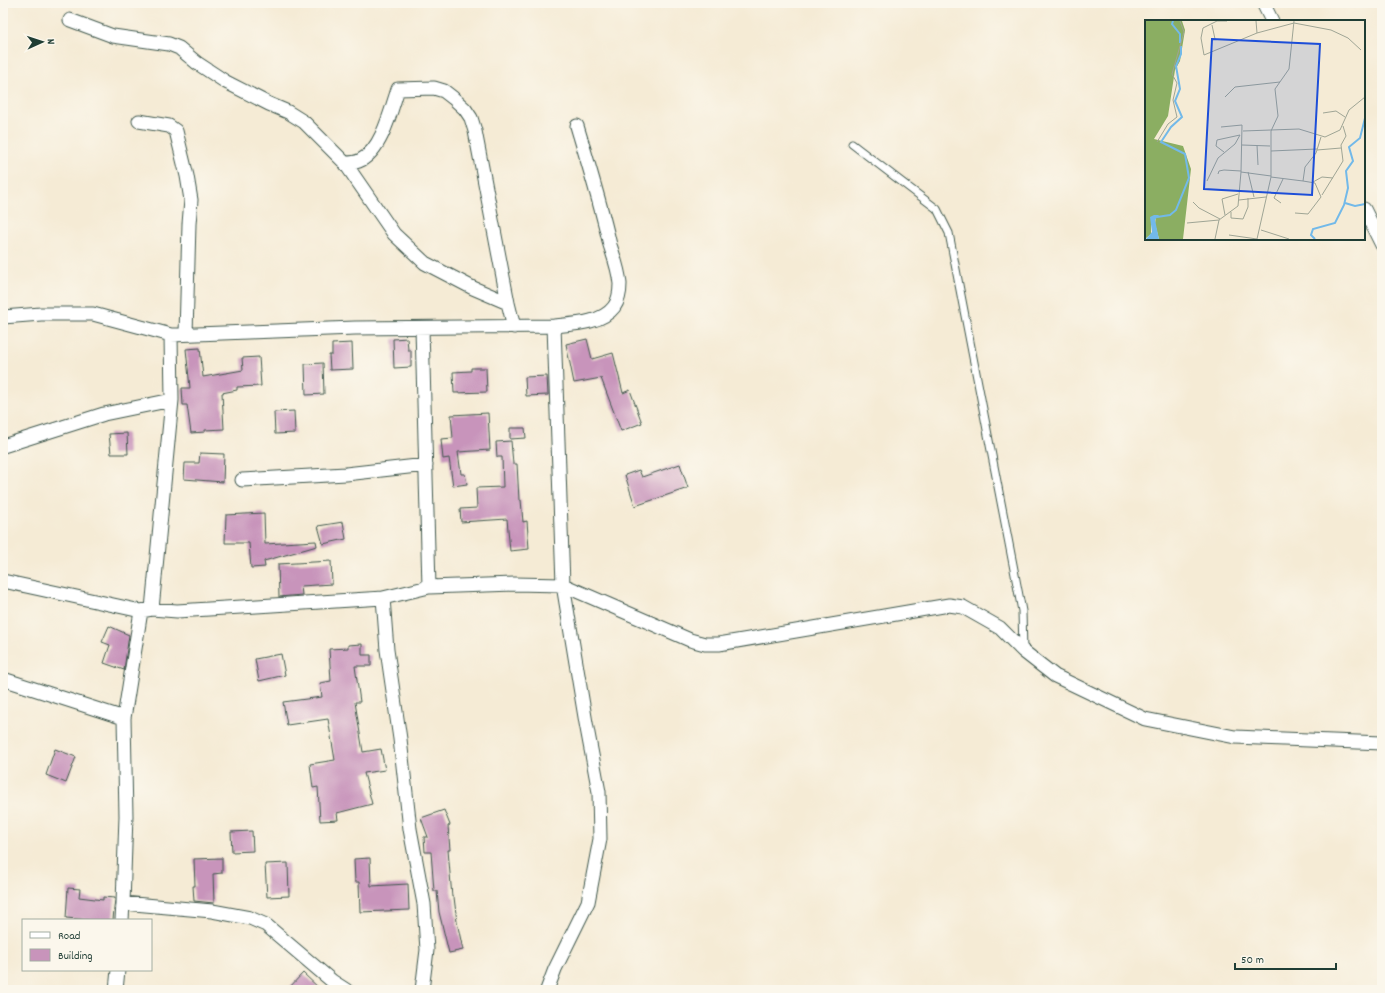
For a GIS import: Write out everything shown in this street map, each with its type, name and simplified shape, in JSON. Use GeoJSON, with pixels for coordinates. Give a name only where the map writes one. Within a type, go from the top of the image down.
{"type":"FeatureCollection","features":[{"type":"Feature","properties":{"kind":"street"},"geometry":{"type":"LineString","coordinates":[[1263,3],[1272,20]]}},
{"type":"Feature","properties":{"kind":"street"},"geometry":{"type":"LineString","coordinates":[[70,20],[113,36],[158,41],[179,48],[226,82],[288,112],[304,122],[345,163],[394,234],[425,263],[473,288],[508,303]]}},
{"type":"Feature","properties":{"kind":"street"},"geometry":{"type":"LineString","coordinates":[[345,163],[360,160],[374,148],[385,128],[398,89],[434,88],[444,91],[456,100],[471,118],[475,131],[508,303],[514,327]]}},
{"type":"Feature","properties":{"kind":"street"},"geometry":{"type":"LineString","coordinates":[[139,120],[169,126],[176,131],[187,176],[191,200],[186,334]]}},
{"type":"Feature","properties":{"kind":"street"},"geometry":{"type":"LineString","coordinates":[[3,317],[41,314],[93,314],[171,335],[355,328],[514,327],[580,324],[595,319],[613,308],[618,300],[620,282],[577,126]]}},
{"type":"Feature","properties":{"kind":"street"},"geometry":{"type":"LineString","coordinates":[[1365,211],[1382,245]]}},
{"type":"Feature","properties":{"kind":"street"},"geometry":{"type":"LineString","coordinates":[[546,990],[588,902],[600,839],[599,792],[563,585],[554,326]]}},
{"type":"Feature","properties":{"kind":"street"},"geometry":{"type":"LineString","coordinates":[[422,328],[429,586]]}},
{"type":"Feature","properties":{"kind":"street"},"geometry":{"type":"LineString","coordinates":[[122,919],[124,903],[126,816],[124,718],[147,610],[172,400],[171,335]]}},
{"type":"Feature","properties":{"kind":"street"},"geometry":{"type":"LineString","coordinates":[[3,446],[104,414],[172,400]]}},
{"type":"Feature","properties":{"kind":"street"},"geometry":{"type":"LineString","coordinates":[[242,480],[346,474],[426,465]]}},
{"type":"Feature","properties":{"kind":"street"},"geometry":{"type":"LineString","coordinates":[[3,581],[147,610],[177,611],[383,598],[429,586],[514,584],[563,585],[690,640],[705,644],[719,644],[949,604],[963,607],[1000,628],[1023,651],[1055,676],[1145,719],[1234,737],[1382,742]]}},
{"type":"Feature","properties":{"kind":"street"},"geometry":{"type":"LineString","coordinates":[[383,598],[387,650],[400,739],[410,829],[424,904],[427,950],[422,990]]}},
{"type":"Feature","properties":{"kind":"street"},"geometry":{"type":"LineString","coordinates":[[3,679],[124,718]]}},
{"type":"Feature","properties":{"kind":"street"},"geometry":{"type":"LineString","coordinates":[[124,903],[212,911],[250,918],[266,925],[332,981],[346,990]]}},
{"type":"Feature","properties":{"kind":"street"},"geometry":{"type":"LineString","coordinates":[[116,990],[118,971]]}},
{"type":"Feature","properties":{"kind":"lane"},"geometry":{"type":"LineString","coordinates":[[852,144],[937,209],[949,232],[1022,611],[1023,651]]}},
{"type":"Feature","properties":{"kind":"building"},"geometry":{"type":"Polygon","coordinates":[[[407,338],[408,350],[411,350],[411,367],[394,368],[393,339],[407,338]]]}},
{"type":"Feature","properties":{"kind":"building"},"geometry":{"type":"Polygon","coordinates":[[[587,339],[592,359],[613,353],[623,393],[630,390],[642,423],[621,431],[601,378],[574,383],[566,344],[587,339]]]}},
{"type":"Feature","properties":{"kind":"building"},"geometry":{"type":"Polygon","coordinates":[[[352,343],[353,369],[330,370],[329,355],[332,355],[332,344],[352,343]]]}},
{"type":"Feature","properties":{"kind":"building"},"geometry":{"type":"Polygon","coordinates":[[[200,348],[203,377],[243,370],[242,358],[259,357],[261,386],[237,387],[237,390],[222,393],[224,429],[205,430],[205,432],[191,433],[187,405],[183,405],[182,388],[190,388],[186,349],[200,348]]]}},
{"type":"Feature","properties":{"kind":"building"},"geometry":{"type":"Polygon","coordinates":[[[323,363],[324,394],[306,395],[305,364],[323,363]]]}},
{"type":"Feature","properties":{"kind":"building"},"geometry":{"type":"Polygon","coordinates":[[[471,368],[486,368],[487,392],[454,393],[453,372],[471,371],[471,368]]]}},
{"type":"Feature","properties":{"kind":"building"},"geometry":{"type":"Polygon","coordinates":[[[547,376],[548,395],[526,396],[525,377],[547,376]]]}},
{"type":"Feature","properties":{"kind":"building"},"geometry":{"type":"Polygon","coordinates":[[[294,411],[295,433],[275,434],[274,412],[294,411]]]}},
{"type":"Feature","properties":{"kind":"building"},"geometry":{"type":"Polygon","coordinates":[[[488,413],[490,450],[458,452],[461,474],[465,474],[467,484],[453,486],[449,458],[443,459],[441,439],[453,438],[451,415],[488,413]]]}},
{"type":"Feature","properties":{"kind":"building"},"geometry":{"type":"Polygon","coordinates":[[[510,428],[525,428],[526,438],[510,439],[510,428]]]}},
{"type":"Feature","properties":{"kind":"building"},"geometry":{"type":"Polygon","coordinates":[[[127,433],[128,454],[111,454],[109,434],[127,433]]]}},
{"type":"Feature","properties":{"kind":"building"},"geometry":{"type":"Polygon","coordinates":[[[511,441],[513,464],[517,464],[519,500],[521,500],[523,522],[527,521],[529,549],[510,551],[507,519],[461,522],[460,509],[477,508],[476,488],[503,487],[502,457],[497,457],[496,442],[511,441]]]}},
{"type":"Feature","properties":{"kind":"building"},"geometry":{"type":"Polygon","coordinates":[[[200,453],[224,454],[223,482],[184,479],[185,463],[199,463],[200,453]]]}},
{"type":"Feature","properties":{"kind":"building"},"geometry":{"type":"Polygon","coordinates":[[[680,464],[688,488],[635,506],[625,475],[639,470],[642,477],[680,464]]]}},
{"type":"Feature","properties":{"kind":"building"},"geometry":{"type":"Polygon","coordinates":[[[264,513],[265,544],[316,541],[317,546],[264,561],[265,567],[251,568],[249,543],[225,543],[226,515],[264,513]]]}},
{"type":"Feature","properties":{"kind":"building"},"geometry":{"type":"Polygon","coordinates":[[[343,522],[346,539],[323,544],[318,526],[343,522]]]}},
{"type":"Feature","properties":{"kind":"building"},"geometry":{"type":"Polygon","coordinates":[[[331,561],[332,584],[301,586],[302,595],[279,597],[278,564],[331,561]]]}},
{"type":"Feature","properties":{"kind":"building"},"geometry":{"type":"Polygon","coordinates":[[[109,626],[129,635],[124,670],[104,663],[110,645],[102,642],[109,626]]]}},
{"type":"Feature","properties":{"kind":"building"},"geometry":{"type":"Polygon","coordinates":[[[362,644],[362,655],[371,655],[371,666],[355,666],[360,702],[355,702],[363,752],[381,749],[385,770],[364,773],[372,804],[337,813],[338,820],[320,821],[318,787],[313,788],[310,764],[335,760],[328,719],[287,725],[283,702],[322,697],[320,683],[331,681],[329,649],[348,648],[348,645],[362,644]]]}},
{"type":"Feature","properties":{"kind":"building"},"geometry":{"type":"Polygon","coordinates":[[[281,654],[285,675],[259,681],[255,659],[281,654]]]}},
{"type":"Feature","properties":{"kind":"building"},"geometry":{"type":"Polygon","coordinates":[[[55,749],[76,757],[66,783],[46,775],[55,749]]]}},
{"type":"Feature","properties":{"kind":"building"},"geometry":{"type":"Polygon","coordinates":[[[444,810],[450,825],[448,826],[450,850],[448,850],[452,897],[454,897],[457,922],[463,950],[449,953],[439,912],[437,891],[434,891],[431,852],[425,852],[424,837],[428,837],[421,818],[444,810]]]}},
{"type":"Feature","properties":{"kind":"building"},"geometry":{"type":"Polygon","coordinates":[[[252,831],[253,851],[232,852],[231,832],[252,831]]]}},
{"type":"Feature","properties":{"kind":"building"},"geometry":{"type":"Polygon","coordinates":[[[222,858],[222,873],[213,874],[214,903],[194,901],[194,859],[222,858]]]}},
{"type":"Feature","properties":{"kind":"building"},"geometry":{"type":"Polygon","coordinates":[[[370,858],[371,886],[408,884],[409,910],[360,912],[359,882],[355,882],[354,859],[370,858]]]}},
{"type":"Feature","properties":{"kind":"building"},"geometry":{"type":"Polygon","coordinates":[[[288,863],[289,896],[267,897],[265,864],[288,863]]]}},
{"type":"Feature","properties":{"kind":"building"},"geometry":{"type":"Polygon","coordinates":[[[68,888],[80,889],[79,897],[103,900],[103,897],[115,898],[113,919],[66,918],[68,888]]]}},
{"type":"Feature","properties":{"kind":"building"},"geometry":{"type":"Polygon","coordinates":[[[303,973],[321,990],[287,990],[303,973]]]}}]}
